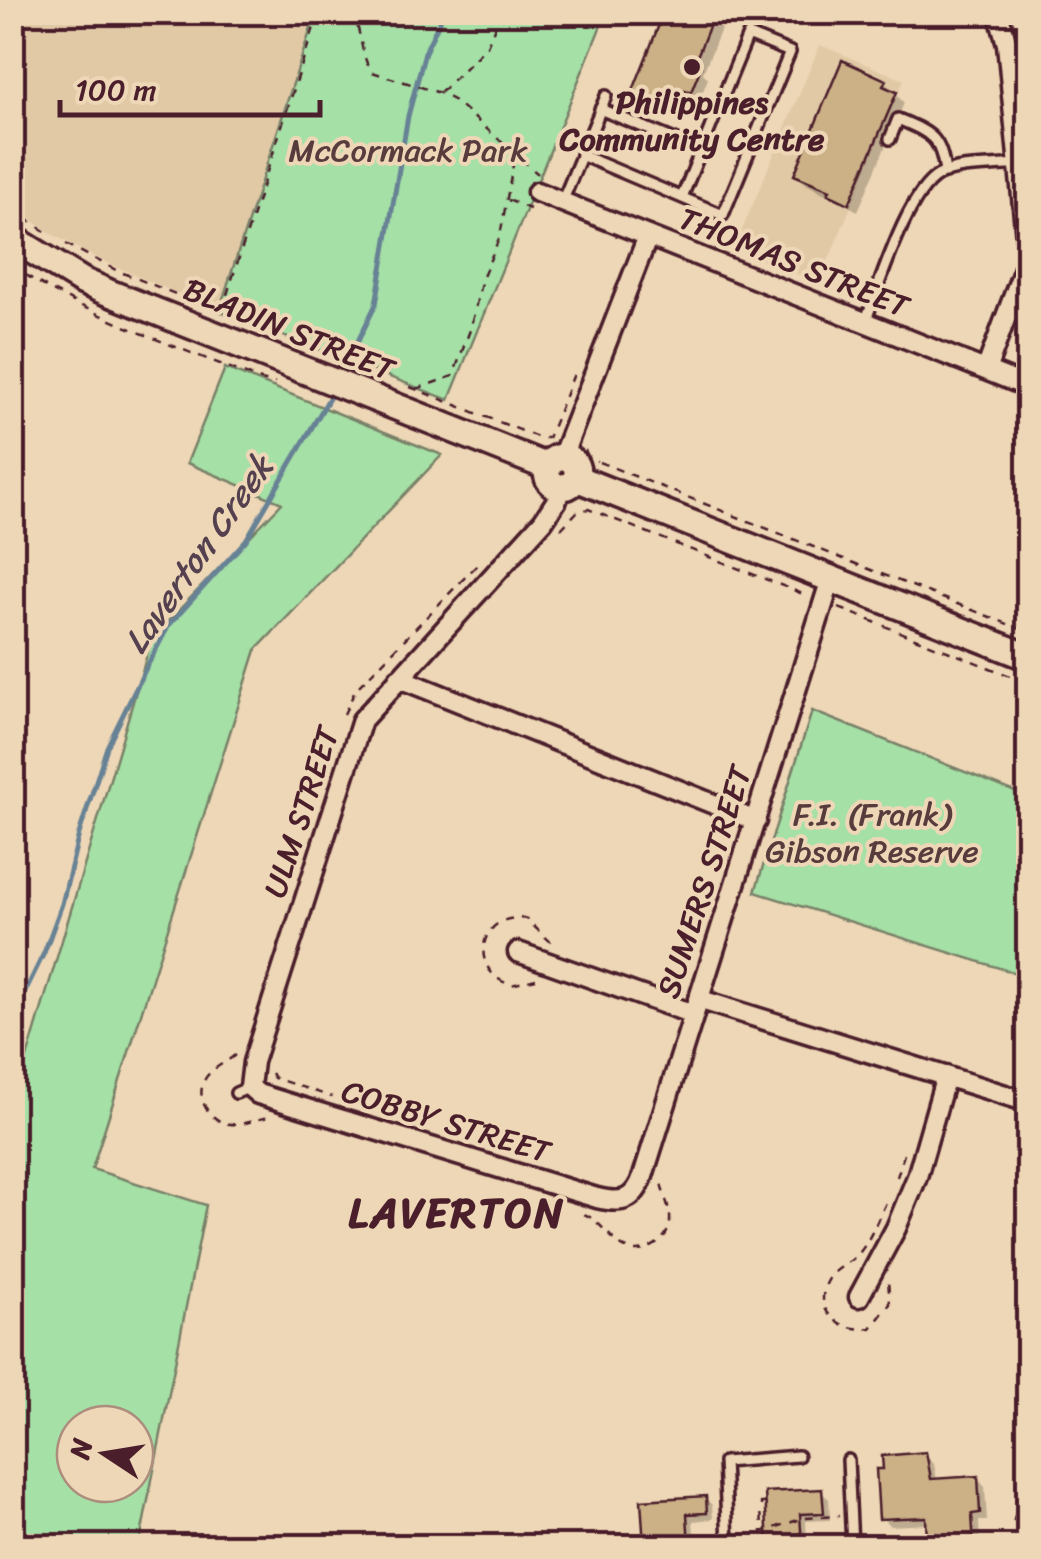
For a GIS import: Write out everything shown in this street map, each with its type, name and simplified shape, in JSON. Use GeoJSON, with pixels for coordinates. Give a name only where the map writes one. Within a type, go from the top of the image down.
{"type":"FeatureCollection","features":[{"type":"Feature","properties":{"kind":"street"},"geometry":{"type":"LineString","coordinates":[[986,370],[1028,258],[1007,44],[998,12]]}},
{"type":"Feature","properties":{"kind":"street","name":"THOMAS STREET"},"geometry":{"type":"LineString","coordinates":[[537,192],[565,194],[648,236],[1028,386]]}},
{"type":"Feature","properties":{"kind":"street","name":"ULM STREET"},"geometry":{"type":"LineString","coordinates":[[243,1090],[362,720],[558,500],[559,465],[648,236]]}},
{"type":"Feature","properties":{"kind":"street","name":"BLADIN STREET"},"geometry":{"type":"LineString","coordinates":[[12,238],[82,281],[217,324],[285,363],[410,396],[827,590],[1028,657]]}},
{"type":"Feature","properties":{"kind":"street","name":"SUMERS STREET"},"geometry":{"type":"LineString","coordinates":[[628,1199],[643,1176],[827,590]]}},
{"type":"Feature","properties":{"kind":"street"},"geometry":{"type":"LineString","coordinates":[[400,678],[756,820]]}},
{"type":"Feature","properties":{"kind":"street"},"geometry":{"type":"LineString","coordinates":[[518,952],[1028,1102]]}},
{"type":"Feature","properties":{"kind":"street"},"geometry":{"type":"LineString","coordinates":[[858,1297],[896,1228],[917,1176],[946,1076]]}},
{"type":"Feature","properties":{"kind":"street","name":"COBBY STREET"},"geometry":{"type":"LineString","coordinates":[[243,1090],[596,1198],[614,1202],[628,1199]]}},
{"type":"Feature","properties":{"kind":"lane"},"geometry":{"type":"LineString","coordinates":[[581,155],[723,215],[790,52],[748,35],[682,197]]}},
{"type":"Feature","properties":{"kind":"lane"},"geometry":{"type":"LineString","coordinates":[[565,194],[606,96]]}},
{"type":"Feature","properties":{"kind":"lane"},"geometry":{"type":"LineString","coordinates":[[600,109],[701,151]]}},
{"type":"Feature","properties":{"kind":"lane"},"geometry":{"type":"LineString","coordinates":[[890,139],[898,119],[929,132],[943,155],[945,173]]}},
{"type":"Feature","properties":{"kind":"lane"},"geometry":{"type":"LineString","coordinates":[[865,322],[922,189],[945,173],[1019,164]]}},
{"type":"Feature","properties":{"kind":"lane"},"geometry":{"type":"LineString","coordinates":[[728,1540],[724,1462],[798,1456]]}},
{"type":"Feature","properties":{"kind":"lane"},"geometry":{"type":"LineString","coordinates":[[848,1460],[852,1546]]}},
{"type":"Feature","properties":{"kind":"path"},"geometry":{"type":"LineString","coordinates":[[217,324],[319,12]]}},
{"type":"Feature","properties":{"kind":"path"},"geometry":{"type":"LineString","coordinates":[[352,12],[360,28],[368,68],[454,101],[565,194]]}},
{"type":"Feature","properties":{"kind":"path"},"geometry":{"type":"LineString","coordinates":[[440,93],[487,46],[500,12]]}},
{"type":"Feature","properties":{"kind":"path"},"geometry":{"type":"LineString","coordinates":[[410,396],[453,376],[470,330],[482,279],[500,236],[515,152]]}},
{"type":"Feature","properties":{"kind":"path"},"geometry":{"type":"LineString","coordinates":[[12,209],[46,232]]}},
{"type":"Feature","properties":{"kind":"path"},"geometry":{"type":"LineString","coordinates":[[12,266],[94,314],[262,380],[285,363],[277,334],[217,324],[58,240]]}},
{"type":"Feature","properties":{"kind":"path"},"geometry":{"type":"LineString","coordinates":[[410,396],[540,438],[559,465]]}},
{"type":"Feature","properties":{"kind":"path"},"geometry":{"type":"LineString","coordinates":[[599,462],[1028,632]]}},
{"type":"Feature","properties":{"kind":"path"},"geometry":{"type":"LineString","coordinates":[[558,532],[577,512],[588,509],[827,590],[1028,683]]}},
{"type":"Feature","properties":{"kind":"path"},"geometry":{"type":"LineString","coordinates":[[342,720],[356,690],[491,550]]}},
{"type":"Feature","properties":{"kind":"path"},"geometry":{"type":"LineString","coordinates":[[235,1056],[204,1081],[201,1094],[210,1115],[218,1122],[236,1125],[277,1117]]}},
{"type":"Feature","properties":{"kind":"path"},"geometry":{"type":"LineString","coordinates":[[269,1067],[274,1078],[347,1101]]}},
{"type":"Feature","properties":{"kind":"path"},"geometry":{"type":"LineString","coordinates":[[582,1213],[596,1219],[609,1238],[625,1249],[648,1249],[661,1241],[670,1223],[662,1178]]}},
{"type":"Feature","properties":{"kind":"path"},"geometry":{"type":"LineString","coordinates":[[728,1540],[729,1544],[763,1544],[761,1504],[766,1503]]}},
{"type":"Feature","properties":{"kind":"path"},"geometry":{"type":"LineString","coordinates":[[762,1532],[804,1518],[850,1516]]}},
{"type":"Feature","properties":{"kind":"shaded area"},"geometry":{"type":"Polygon","coordinates":[[[12,13],[316,13],[219,311],[98,259],[50,233],[13,206],[12,13]]]}},
{"type":"Feature","properties":{"kind":"shaded area"},"geometry":{"type":"Polygon","coordinates":[[[820,45],[904,80],[819,283],[734,249],[820,45]]]}},
{"type":"Feature","properties":{"kind":"green space","name":"McCormack Park"},"geometry":{"type":"Polygon","coordinates":[[[316,13],[606,13],[449,400],[219,311],[316,13]]]}},
{"type":"Feature","properties":{"kind":"green space"},"geometry":{"type":"Polygon","coordinates":[[[225,368],[442,455],[256,650],[92,1169],[206,1205],[155,1465],[155,1404],[55,1404],[55,1504],[147,1504],[139,1546],[13,1546],[13,1105],[152,638],[282,503],[187,463],[225,368]]]}},
{"type":"Feature","properties":{"kind":"green space","name":"F.I. (Frank) Gibson Reserve"},"geometry":{"type":"Polygon","coordinates":[[[812,711],[1028,797],[1028,977],[755,892],[812,711]]]}},
{"type":"Feature","properties":{"kind":"building"},"geometry":{"type":"Polygon","coordinates":[[[664,12],[715,12],[694,64],[701,67],[691,92],[685,90],[680,104],[660,96],[657,103],[632,93],[664,12]]]}},
{"type":"Feature","properties":{"kind":"building"},"geometry":{"type":"Polygon","coordinates":[[[842,60],[886,80],[883,86],[897,92],[849,204],[828,194],[830,190],[794,175],[842,60]]]}},
{"type":"Feature","properties":{"kind":"building"},"geometry":{"type":"Polygon","coordinates":[[[926,1452],[931,1479],[978,1476],[980,1513],[972,1514],[974,1546],[927,1546],[926,1517],[879,1519],[876,1469],[883,1469],[882,1456],[926,1452]]]}},
{"type":"Feature","properties":{"kind":"building"},"geometry":{"type":"Polygon","coordinates":[[[1028,1483],[1028,1524],[1014,1520],[1028,1483]]]}},
{"type":"Feature","properties":{"kind":"building"},"geometry":{"type":"Polygon","coordinates":[[[822,1489],[824,1513],[800,1514],[802,1546],[768,1546],[765,1492],[822,1489]]]}},
{"type":"Feature","properties":{"kind":"building"},"geometry":{"type":"Polygon","coordinates":[[[706,1496],[707,1513],[687,1514],[689,1546],[644,1546],[641,1500],[706,1496]]]}},
{"type":"Feature","properties":{"kind":"waterway","name":"Laverton Creek"},"geometry":{"type":"LineString","coordinates":[[342,374],[376,304],[408,116],[425,52],[444,12]]}},
{"type":"Feature","properties":{"kind":"waterway","name":"Laverton Creek"},"geometry":{"type":"LineString","coordinates":[[12,1008],[21,1000],[44,953],[107,747],[147,666],[169,625],[246,540],[335,388]]}},
{"type":"Feature","properties":{"kind":"place","name":"Philippines Community Centre"},"geometry":{"type":"Point","coordinates":[692,67]}},
{"type":"Feature","properties":{"kind":"district","name":"LAVERTON"},"geometry":{"type":"Point","coordinates":[457,1212]}}]}
